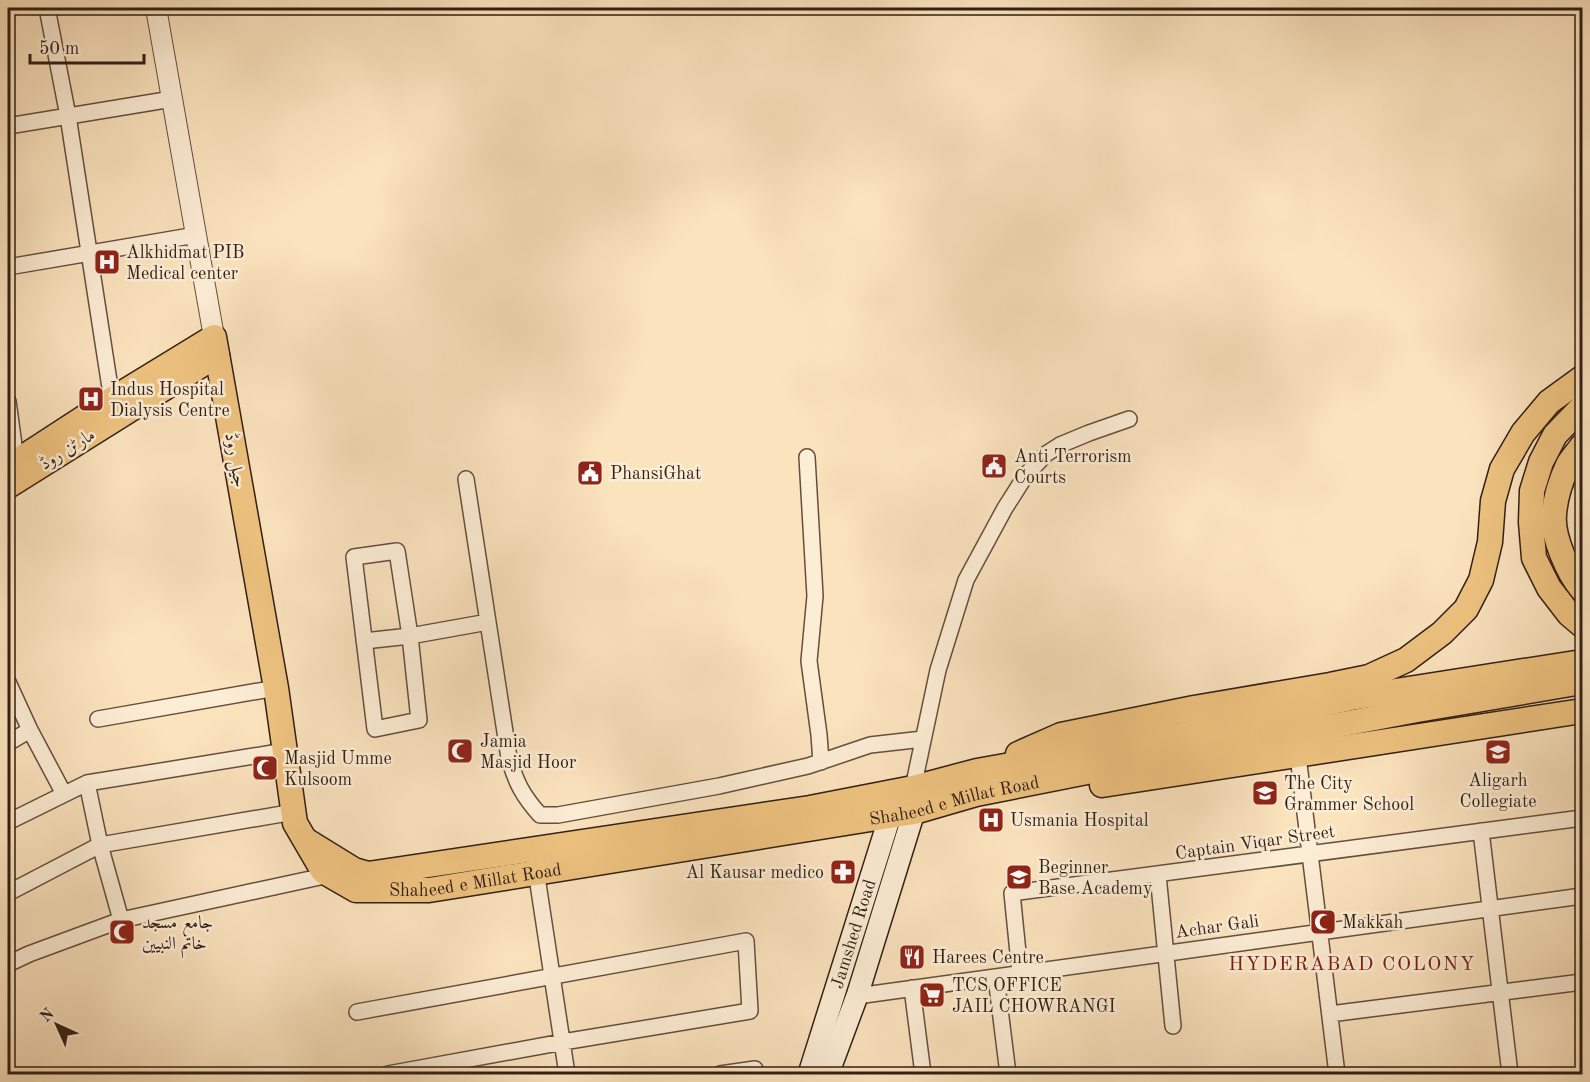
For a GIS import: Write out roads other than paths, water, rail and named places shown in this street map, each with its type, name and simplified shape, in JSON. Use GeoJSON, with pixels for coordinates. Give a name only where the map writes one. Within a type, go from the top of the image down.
{"type":"FeatureCollection","features":[{"type":"Feature","properties":{"kind":"main road","name":"مارٹن روڈ"},"geometry":{"type":"LineString","coordinates":[[13,474],[215,346]]}},
{"type":"Feature","properties":{"kind":"main road","name":"جیل روڈ"},"geometry":{"type":"LineString","coordinates":[[215,346],[276,688],[295,823],[305,840]]}},
{"type":"Feature","properties":{"kind":"main road"},"geometry":{"type":"LineString","coordinates":[[976,782],[1061,735],[1194,708],[1330,685],[1369,676],[1406,660],[1442,633],[1466,609],[1481,580],[1490,542],[1493,501],[1502,469],[1523,433],[1549,402],[1582,378]]}},
{"type":"Feature","properties":{"kind":"main road"},"geometry":{"type":"LineString","coordinates":[[1582,408],[1555,435],[1541,462],[1532,490],[1531,522],[1534,558],[1549,588],[1569,614],[1582,625]]}},
{"type":"Feature","properties":{"kind":"main road"},"geometry":{"type":"LineString","coordinates":[[1582,446],[1569,464],[1559,489],[1554,517],[1563,556],[1582,589]]}},
{"type":"Feature","properties":{"kind":"main road"},"geometry":{"type":"LineString","coordinates":[[904,802],[976,782],[1351,698],[1582,662]]}},
{"type":"Feature","properties":{"kind":"main road","name":"Shaheed e Millat Road"},"geometry":{"type":"LineString","coordinates":[[976,782],[1203,749],[1582,682]]}},
{"type":"Feature","properties":{"kind":"main road"},"geometry":{"type":"LineString","coordinates":[[976,782],[988,803],[994,805],[1112,783],[1582,711]]}},
{"type":"Feature","properties":{"kind":"main road","name":"Shaheed e Millat Road"},"geometry":{"type":"LineString","coordinates":[[305,840],[354,870],[368,874],[810,808],[904,802]]}},
{"type":"Feature","properties":{"kind":"main road","name":"Shaheed e Millat Road"},"geometry":{"type":"LineString","coordinates":[[305,840],[323,871],[356,890],[429,890],[537,873],[904,802]]}},
{"type":"Feature","properties":{"kind":"main road","name":"Jamshed Road"},"geometry":{"type":"LineString","coordinates":[[828,1074],[857,996],[904,802]]}},
{"type":"Feature","properties":{"kind":"main road","name":"Jamshed Road"},"geometry":{"type":"LineString","coordinates":[[809,1074],[904,802]]}},
{"type":"Feature","properties":{"kind":"street"},"geometry":{"type":"LineString","coordinates":[[47,8],[68,116],[113,409]]}},
{"type":"Feature","properties":{"kind":"street","name":"جیل روڈ"},"geometry":{"type":"LineString","coordinates":[[156,8],[215,346]]}},
{"type":"Feature","properties":{"kind":"street"},"geometry":{"type":"LineString","coordinates":[[8,126],[172,99]]}},
{"type":"Feature","properties":{"kind":"street"},"geometry":{"type":"LineString","coordinates":[[8,267],[196,235]]}},
{"type":"Feature","properties":{"kind":"street"},"geometry":{"type":"LineString","coordinates":[[8,401],[13,474]]}},
{"type":"Feature","properties":{"kind":"street"},"geometry":{"type":"LineString","coordinates":[[904,802],[923,739],[938,670],[966,580],[1005,508],[1026,476],[1046,454],[1060,445],[1129,419]]}},
{"type":"Feature","properties":{"kind":"street"},"geometry":{"type":"LineString","coordinates":[[807,457],[815,596],[808,661],[821,762]]}},
{"type":"Feature","properties":{"kind":"street"},"geometry":{"type":"LineString","coordinates":[[466,479],[509,758],[514,778],[540,815],[558,815],[719,786],[808,766],[870,745],[923,739]]}},
{"type":"Feature","properties":{"kind":"street"},"geometry":{"type":"LineString","coordinates":[[397,551],[410,636],[419,720],[375,729],[354,557],[397,551]]}},
{"type":"Feature","properties":{"kind":"street"},"geometry":{"type":"LineString","coordinates":[[364,641],[410,636],[488,622]]}},
{"type":"Feature","properties":{"kind":"street"},"geometry":{"type":"LineString","coordinates":[[8,682],[64,794]]}},
{"type":"Feature","properties":{"kind":"street"},"geometry":{"type":"LineString","coordinates":[[98,718],[276,688]]}},
{"type":"Feature","properties":{"kind":"street"},"geometry":{"type":"LineString","coordinates":[[8,742],[30,730]]}},
{"type":"Feature","properties":{"kind":"street"},"geometry":{"type":"LineString","coordinates":[[8,822],[87,783],[285,751]]}},
{"type":"Feature","properties":{"kind":"street"},"geometry":{"type":"LineString","coordinates":[[1298,756],[1337,1074]]}},
{"type":"Feature","properties":{"kind":"street"},"geometry":{"type":"LineString","coordinates":[[87,783],[100,845],[120,920]]}},
{"type":"Feature","properties":{"kind":"street"},"geometry":{"type":"LineString","coordinates":[[8,893],[100,845],[294,812]]}},
{"type":"Feature","properties":{"kind":"street","name":"Captain Viqar Street"},"geometry":{"type":"LineString","coordinates":[[1020,973],[1012,893],[1582,818]]}},
{"type":"Feature","properties":{"kind":"street"},"geometry":{"type":"LineString","coordinates":[[1481,831],[1510,1074]]}},
{"type":"Feature","properties":{"kind":"street"},"geometry":{"type":"LineString","coordinates":[[532,849],[567,1074]]}},
{"type":"Feature","properties":{"kind":"street"},"geometry":{"type":"LineString","coordinates":[[8,964],[120,920],[329,875]]}},
{"type":"Feature","properties":{"kind":"street"},"geometry":{"type":"LineString","coordinates":[[1158,875],[1173,1026]]}},
{"type":"Feature","properties":{"kind":"street","name":"Achar Gali"},"geometry":{"type":"LineString","coordinates":[[857,996],[1582,896]]}},
{"type":"Feature","properties":{"kind":"street"},"geometry":{"type":"LineString","coordinates":[[357,1012],[746,941],[750,1011],[388,1074]]}},
{"type":"Feature","properties":{"kind":"street"},"geometry":{"type":"LineString","coordinates":[[996,977],[1008,1074]]}},
{"type":"Feature","properties":{"kind":"street"},"geometry":{"type":"LineString","coordinates":[[1330,1014],[1582,982]]}},
{"type":"Feature","properties":{"kind":"street"},"geometry":{"type":"LineString","coordinates":[[912,988],[923,1074]]}},
{"type":"Feature","properties":{"kind":"street"},"geometry":{"type":"LineString","coordinates":[[720,1074],[755,1069]]}},
{"type":"Feature","properties":{"kind":"place","name":"Alkhidmat PIB Medical center"},"geometry":{"type":"Point","coordinates":[107,262]}},
{"type":"Feature","properties":{"kind":"place","name":"Indus Hospital Dialysis Centre"},"geometry":{"type":"Point","coordinates":[91,399]}},
{"type":"Feature","properties":{"kind":"place","name":"Anti Terrorism Courts"},"geometry":{"type":"Point","coordinates":[994,466]}},
{"type":"Feature","properties":{"kind":"place","name":"PhansiGhat"},"geometry":{"type":"Point","coordinates":[590,473]}},
{"type":"Feature","properties":{"kind":"place","name":"Jamia Masjid Hoor"},"geometry":{"type":"Point","coordinates":[460,751]}},
{"type":"Feature","properties":{"kind":"place","name":"Aligarh Collegiate"},"geometry":{"type":"Point","coordinates":[1498,752]}},
{"type":"Feature","properties":{"kind":"place","name":"Masjid Umme Kulsoom"},"geometry":{"type":"Point","coordinates":[265,768]}},
{"type":"Feature","properties":{"kind":"place","name":"The City Grammer School"},"geometry":{"type":"Point","coordinates":[1265,793]}},
{"type":"Feature","properties":{"kind":"place","name":"Usmania Hospital"},"geometry":{"type":"Point","coordinates":[991,820]}},
{"type":"Feature","properties":{"kind":"place","name":"Al Kausar medico"},"geometry":{"type":"Point","coordinates":[843,872]}},
{"type":"Feature","properties":{"kind":"place","name":"Beginner Base Academy"},"geometry":{"type":"Point","coordinates":[1019,877]}},
{"type":"Feature","properties":{"kind":"place","name":"Makkah"},"geometry":{"type":"Point","coordinates":[1323,922]}},
{"type":"Feature","properties":{"kind":"place","name":"جامع مسجد خاتم النبیین"},"geometry":{"type":"Point","coordinates":[122,932]}},
{"type":"Feature","properties":{"kind":"place","name":"Harees Centre"},"geometry":{"type":"Point","coordinates":[912,957]}},
{"type":"Feature","properties":{"kind":"place","name":"TCS OFFICE JAIL CHOWRANGI"},"geometry":{"type":"Point","coordinates":[932,995]}},
{"type":"Feature","properties":{"kind":"district","name":"HYDERABAD COLONY"},"geometry":{"type":"Point","coordinates":[1352,963]}}]}
